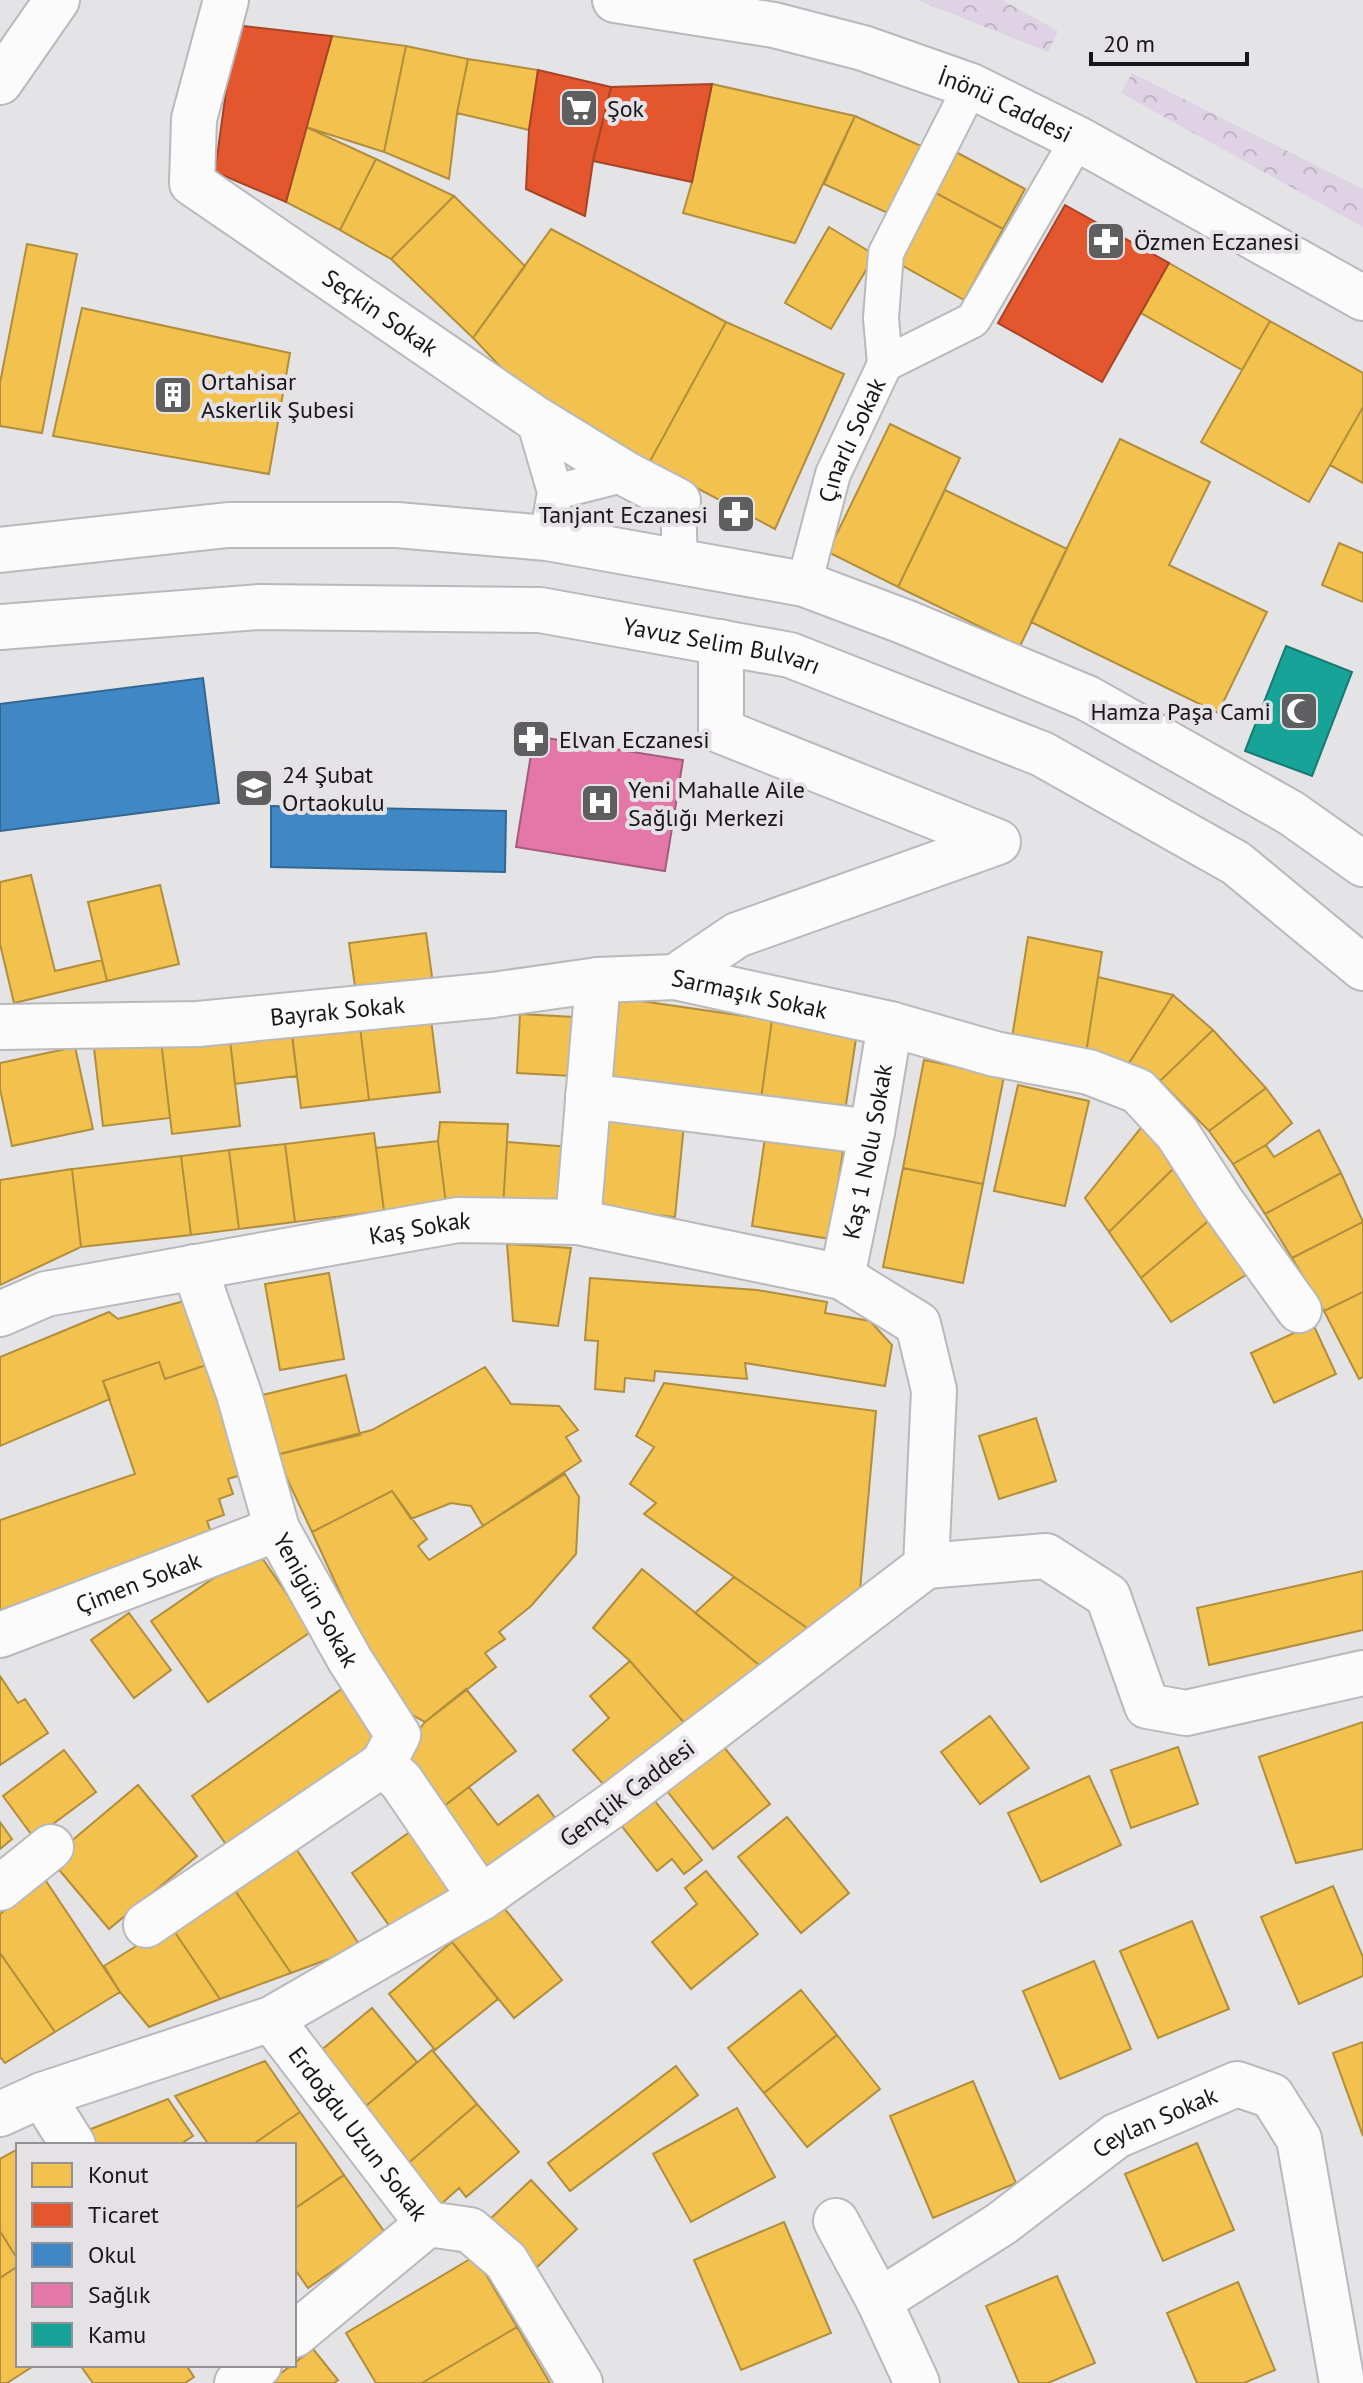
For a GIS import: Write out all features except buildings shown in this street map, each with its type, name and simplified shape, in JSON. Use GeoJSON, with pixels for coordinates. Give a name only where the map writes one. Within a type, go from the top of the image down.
{"type":"FeatureCollection","features":[{"type":"Feature","properties":{"kind":"street"},"geometry":{"type":"LineString","coordinates":[[0,82],[57,0]]}},
{"type":"Feature","properties":{"kind":"street","name":"Seçkin Sokak"},"geometry":{"type":"LineString","coordinates":[[226,0],[194,119],[192,183],[533,417],[626,474],[678,501],[680,563]]}},
{"type":"Feature","properties":{"kind":"street","name":"İnönü Caddesi"},"geometry":{"type":"LineString","coordinates":[[634,1],[695,6],[774,25],[849,44],[971,86],[1078,139],[1363,298]]}},
{"type":"Feature","properties":{"kind":"street"},"geometry":{"type":"LineString","coordinates":[[885,364],[881,318],[886,253],[971,86]]}},
{"type":"Feature","properties":{"kind":"street","name":"Çınarlı Sokak"},"geometry":{"type":"LineString","coordinates":[[804,584],[833,474],[885,364],[973,320],[1078,139]]}},
{"type":"Feature","properties":{"kind":"street"},"geometry":{"type":"LineString","coordinates":[[533,417],[555,492],[547,538]]}},
{"type":"Feature","properties":{"kind":"street"},"geometry":{"type":"LineString","coordinates":[[555,492],[626,474]]}},
{"type":"Feature","properties":{"kind":"street"},"geometry":{"type":"LineString","coordinates":[[0,550],[228,525],[397,525],[547,538],[804,584],[905,622],[1087,698],[1291,813],[1363,864]]}},
{"type":"Feature","properties":{"kind":"street","name":"Yavuz Selim Bulvarı"},"geometry":{"type":"LineString","coordinates":[[0,627],[259,607],[540,610],[790,655],[1042,754],[1236,863],[1363,968]]}},
{"type":"Feature","properties":{"kind":"street","name":"Sarmaşık Sokak"},"geometry":{"type":"LineString","coordinates":[[675,977],[737,935],[998,842],[721,731],[721,642]]}},
{"type":"Feature","properties":{"kind":"street","name":"Sarmaşık Sokak"},"geometry":{"type":"LineString","coordinates":[[675,977],[890,1024],[995,1054],[1089,1072],[1138,1091],[1177,1133],[1299,1310]]}},
{"type":"Feature","properties":{"kind":"street","name":"Bayrak Sokak"},"geometry":{"type":"LineString","coordinates":[[0,1027],[198,1024],[493,995],[598,980],[675,977]]}},
{"type":"Feature","properties":{"kind":"street"},"geometry":{"type":"LineString","coordinates":[[578,1222],[598,980]]}},
{"type":"Feature","properties":{"kind":"street","name":"Kaş 1 Nolu Sokak"},"geometry":{"type":"LineString","coordinates":[[842,1277],[872,1132],[890,1024]]}},
{"type":"Feature","properties":{"kind":"street"},"geometry":{"type":"LineString","coordinates":[[588,1096],[872,1132]]}},
{"type":"Feature","properties":{"kind":"street","name":"Kaş Sokak"},"geometry":{"type":"LineString","coordinates":[[0,1314],[46,1294],[458,1220],[578,1222],[842,1277]]}},
{"type":"Feature","properties":{"kind":"street","name":"Yenigün Sokak"},"geometry":{"type":"LineString","coordinates":[[194,1267],[239,1394],[277,1529],[350,1660],[398,1735],[383,1764]]}},
{"type":"Feature","properties":{"kind":"street"},"geometry":{"type":"LineString","coordinates":[[842,1277],[918,1324],[934,1390],[926,1566],[1046,1556],[1108,1596],[1147,1706],[1186,1713],[1363,1673]]}},
{"type":"Feature","properties":{"kind":"street","name":"Çimen Sokak"},"geometry":{"type":"LineString","coordinates":[[0,1635],[277,1529]]}},
{"type":"Feature","properties":{"kind":"street","name":"Gençlik Caddesi"},"geometry":{"type":"LineString","coordinates":[[0,2114],[42,2095],[271,2019],[481,1898],[614,1804],[926,1566]]}},
{"type":"Feature","properties":{"kind":"street"},"geometry":{"type":"LineString","coordinates":[[146,1925],[383,1764],[401,1781],[481,1898]]}},
{"type":"Feature","properties":{"kind":"street"},"geometry":{"type":"LineString","coordinates":[[0,1888],[51,1847]]}},
{"type":"Feature","properties":{"kind":"street","name":"Erdoğdu Uzun Sokak"},"geometry":{"type":"LineString","coordinates":[[271,2019],[428,2224],[296,2333]]}},
{"type":"Feature","properties":{"kind":"street","name":"Ceylan Sokak"},"geometry":{"type":"LineString","coordinates":[[879,2301],[1001,2224],[1116,2136],[1237,2084],[1272,2096],[1299,2139],[1342,2383]]}},
{"type":"Feature","properties":{"kind":"street"},"geometry":{"type":"LineString","coordinates":[[42,2095],[72,2143]]}},
{"type":"Feature","properties":{"kind":"street"},"geometry":{"type":"LineString","coordinates":[[836,2221],[879,2301],[917,2383]]}},
{"type":"Feature","properties":{"kind":"street"},"geometry":{"type":"LineString","coordinates":[[428,2224],[470,2230],[506,2261],[580,2383]]}},
{"type":"Feature","properties":{"kind":"street"},"geometry":{"type":"LineString","coordinates":[[237,2383],[257,2367]]}},
{"type":"Feature","properties":{"kind":"green space"},"geometry":{"type":"Polygon","coordinates":[[[917,0],[1002,0],[1058,31],[1048,52],[917,0]]]}},
{"type":"Feature","properties":{"kind":"green space"},"geometry":{"type":"Polygon","coordinates":[[[1132,73],[1363,189],[1363,227],[1121,93],[1132,73]]]}},
{"type":"Feature","properties":{"kind":"place","name":"Şok"},"geometry":{"type":"Point","coordinates":[579,108]}},
{"type":"Feature","properties":{"kind":"place","name":"Özmen Eczanesi"},"geometry":{"type":"Point","coordinates":[1106,241]}},
{"type":"Feature","properties":{"kind":"place","name":"Ortahisar Askerlik Şubesi"},"geometry":{"type":"Point","coordinates":[173,395]}},
{"type":"Feature","properties":{"kind":"place","name":"Tanjant Eczanesi"},"geometry":{"type":"Point","coordinates":[736,514]}},
{"type":"Feature","properties":{"kind":"place","name":"Hamza Paşa Cami"},"geometry":{"type":"Point","coordinates":[1299,711]}},
{"type":"Feature","properties":{"kind":"place","name":"Elvan Eczanesi"},"geometry":{"type":"Point","coordinates":[531,739]}},
{"type":"Feature","properties":{"kind":"place","name":"24 Şubat Ortaokulu"},"geometry":{"type":"Point","coordinates":[254,788]}},
{"type":"Feature","properties":{"kind":"place","name":"Yeni Mahalle Aile Sağlığı Merkezi"},"geometry":{"type":"Point","coordinates":[600,803]}}]}
